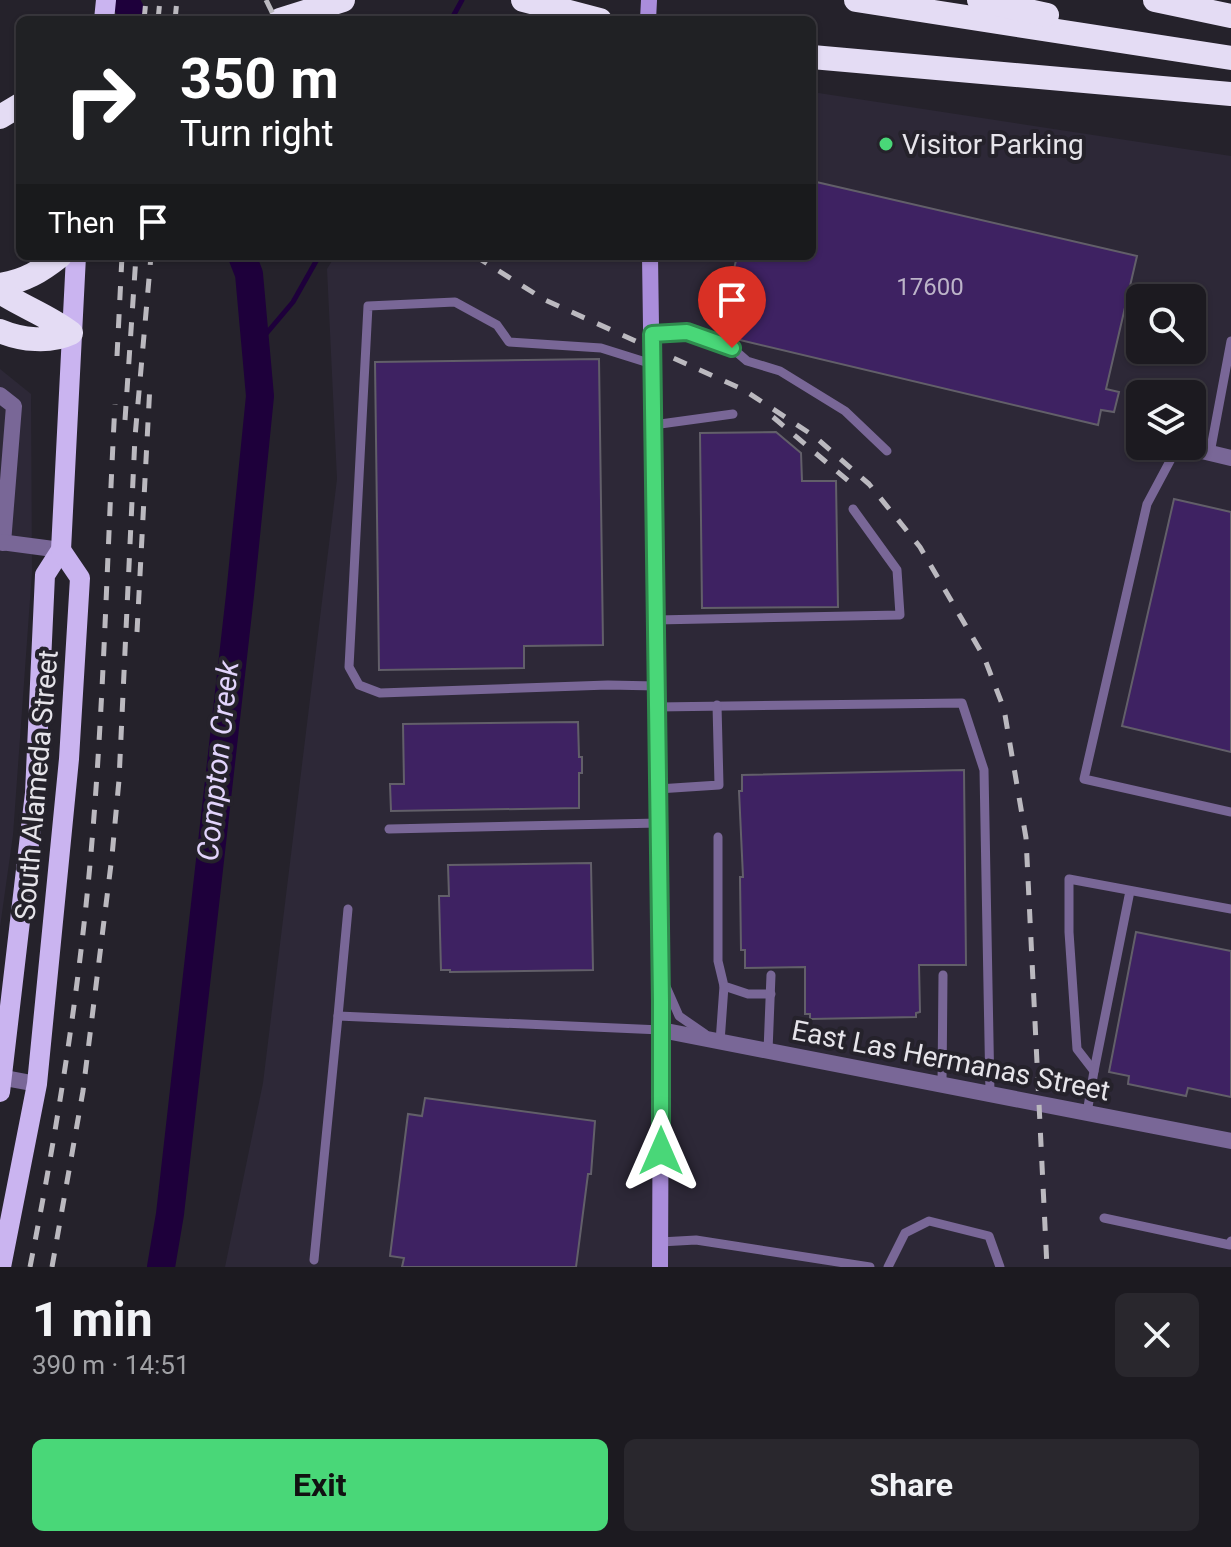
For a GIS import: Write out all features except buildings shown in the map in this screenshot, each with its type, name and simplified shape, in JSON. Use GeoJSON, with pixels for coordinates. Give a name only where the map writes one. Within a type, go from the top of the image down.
{"type":"FeatureCollection","features":[{"type":"Feature","properties":{"kind":"highway"},"geometry":{"type":"LineString","coordinates":[[293,16],[343,0]]}},
{"type":"Feature","properties":{"kind":"highway"},"geometry":{"type":"LineString","coordinates":[[523,0],[585,16]]}},
{"type":"Feature","properties":{"kind":"highway"},"geometry":{"type":"LineString","coordinates":[[856,0],[1231,56]]}},
{"type":"Feature","properties":{"kind":"highway"},"geometry":{"type":"LineString","coordinates":[[979,0],[1231,56]]}},
{"type":"Feature","properties":{"kind":"highway"},"geometry":{"type":"LineString","coordinates":[[1155,0],[1231,16]]}},
{"type":"Feature","properties":{"kind":"highway"},"geometry":{"type":"LineString","coordinates":[[816,57],[1231,94]]}},
{"type":"Feature","properties":{"kind":"highway"},"geometry":{"type":"LineString","coordinates":[[0,285],[18,282],[38,273],[55,260]]}},
{"type":"Feature","properties":{"kind":"highway"},"geometry":{"type":"LineString","coordinates":[[0,292],[71,333],[59,339],[26,338],[0,331]]}},
{"type":"Feature","properties":{"kind":"main road","name":"South Alameda Street"},"geometry":{"type":"LineString","coordinates":[[1,1082],[35,793],[45,575],[61,550],[76,260]]}},
{"type":"Feature","properties":{"kind":"main road"},"geometry":{"type":"LineString","coordinates":[[650,260],[661,972],[660,1267]]}},
{"type":"Feature","properties":{"kind":"main road","name":"South Alameda Street"},"geometry":{"type":"LineString","coordinates":[[1,1267],[37,1084],[69,759],[80,578],[61,550]]}},
{"type":"Feature","properties":{"kind":"street"},"geometry":{"type":"LineString","coordinates":[[0,395],[14,406],[2,542],[61,550]]}},
{"type":"Feature","properties":{"kind":"street"},"geometry":{"type":"LineString","coordinates":[[1206,452],[1231,458]]}},
{"type":"Feature","properties":{"kind":"street","name":"East Las Hermanas Street"},"geometry":{"type":"LineString","coordinates":[[661,1030],[1231,1141]]}},
{"type":"Feature","properties":{"kind":"street"},"geometry":{"type":"LineString","coordinates":[[1,1082],[37,1084]]}},
{"type":"Feature","properties":{"kind":"lane"},"geometry":{"type":"LineString","coordinates":[[652,364],[601,348],[509,342],[497,325],[455,302],[368,306],[349,667],[359,685],[380,693],[657,686]]}},
{"type":"Feature","properties":{"kind":"lane"},"geometry":{"type":"LineString","coordinates":[[652,334],[687,332],[732,348],[747,361],[780,371],[845,411],[887,451]]}},
{"type":"Feature","properties":{"kind":"lane"},"geometry":{"type":"LineString","coordinates":[[1210,453],[1226,397],[1231,341]]}},
{"type":"Feature","properties":{"kind":"lane"},"geometry":{"type":"LineString","coordinates":[[653,425],[733,414]]}},
{"type":"Feature","properties":{"kind":"lane"},"geometry":{"type":"LineString","coordinates":[[1172,460],[1147,504],[1084,779],[1231,812]]}},
{"type":"Feature","properties":{"kind":"lane"},"geometry":{"type":"LineString","coordinates":[[656,620],[900,615],[897,570],[853,509]]}},
{"type":"Feature","properties":{"kind":"lane"},"geometry":{"type":"LineString","coordinates":[[657,707],[962,703],[984,770],[990,1094]]}},
{"type":"Feature","properties":{"kind":"lane"},"geometry":{"type":"LineString","coordinates":[[658,789],[719,785],[717,705]]}},
{"type":"Feature","properties":{"kind":"lane"},"geometry":{"type":"LineString","coordinates":[[389,829],[659,823]]}},
{"type":"Feature","properties":{"kind":"lane"},"geometry":{"type":"LineString","coordinates":[[661,972],[679,1016],[717,1041],[724,986],[718,961],[718,837]]}},
{"type":"Feature","properties":{"kind":"lane"},"geometry":{"type":"LineString","coordinates":[[1094,1071],[1077,1049],[1069,932],[1069,879],[1231,909]]}},
{"type":"Feature","properties":{"kind":"lane"},"geometry":{"type":"LineString","coordinates":[[1087,1113],[1130,891]]}},
{"type":"Feature","properties":{"kind":"lane"},"geometry":{"type":"LineString","coordinates":[[314,1260],[348,909]]}},
{"type":"Feature","properties":{"kind":"lane"},"geometry":{"type":"LineString","coordinates":[[768,1051],[771,975]]}},
{"type":"Feature","properties":{"kind":"lane"},"geometry":{"type":"LineString","coordinates":[[942,1085],[943,975]]}},
{"type":"Feature","properties":{"kind":"lane"},"geometry":{"type":"LineString","coordinates":[[724,986],[748,994],[771,994]]}},
{"type":"Feature","properties":{"kind":"lane"},"geometry":{"type":"LineString","coordinates":[[338,1016],[661,1030]]}},
{"type":"Feature","properties":{"kind":"lane"},"geometry":{"type":"LineString","coordinates":[[1104,1218],[1230,1245],[1231,1241]]}},
{"type":"Feature","properties":{"kind":"lane"},"geometry":{"type":"LineString","coordinates":[[888,1267],[905,1233],[929,1221],[989,1236],[1000,1267]]}},
{"type":"Feature","properties":{"kind":"lane"},"geometry":{"type":"LineString","coordinates":[[660,1242],[696,1240],[870,1267]]}},
{"type":"Feature","properties":{"kind":"shaded area"},"geometry":{"type":"Polygon","coordinates":[[[816,93],[1231,156],[1231,1267],[225,1267],[263,1083],[337,479],[327,269],[333,260],[816,260],[816,93]]]}},
{"type":"Feature","properties":{"kind":"shaded area"},"geometry":{"type":"Polygon","coordinates":[[[0,369],[31,394],[32,572],[13,835],[0,927],[0,369]]]}},
{"type":"Feature","properties":{"kind":"waterway","name":"Compton Creek"},"geometry":{"type":"LineString","coordinates":[[125,0],[133,16]]}},
{"type":"Feature","properties":{"kind":"waterway"},"geometry":{"type":"LineString","coordinates":[[453,16],[462,0]]}},
{"type":"Feature","properties":{"kind":"waterway","name":"Compton Creek"},"geometry":{"type":"LineString","coordinates":[[161,1267],[170,1214],[260,396],[249,274],[244,260]]}},
{"type":"Feature","properties":{"kind":"waterway"},"geometry":{"type":"LineString","coordinates":[[255,347],[293,302],[317,260]]}},
{"type":"Feature","properties":{"kind":"railway"},"geometry":{"type":"LineString","coordinates":[[144,16],[146,0]]}},
{"type":"Feature","properties":{"kind":"railway"},"geometry":{"type":"LineString","coordinates":[[158,16],[160,0]]}},
{"type":"Feature","properties":{"kind":"railway"},"geometry":{"type":"LineString","coordinates":[[175,16],[177,0]]}},
{"type":"Feature","properties":{"kind":"railway"},"geometry":{"type":"LineString","coordinates":[[266,0],[274,16]]}},
{"type":"Feature","properties":{"kind":"railway"},"geometry":{"type":"LineString","coordinates":[[117,356],[122,260]]}},
{"type":"Feature","properties":{"kind":"railway"},"geometry":{"type":"LineString","coordinates":[[125,420],[136,260]]}},
{"type":"Feature","properties":{"kind":"railway"},"geometry":{"type":"LineString","coordinates":[[52,1267],[83,1091],[112,856],[119,780],[135,437],[151,260]]}},
{"type":"Feature","properties":{"kind":"railway"},"geometry":{"type":"LineString","coordinates":[[481,260],[545,300],[744,390],[814,436],[869,484],[920,547],[984,657],[1004,709],[1026,838],[1047,1267]]}},
{"type":"Feature","properties":{"kind":"railway"},"geometry":{"type":"LineString","coordinates":[[137,632],[150,384]]}},
{"type":"Feature","properties":{"kind":"railway"},"geometry":{"type":"LineString","coordinates":[[30,1267],[66,1061],[86,905],[99,741],[115,404]]}},
{"type":"Feature","properties":{"kind":"railway"},"geometry":{"type":"LineString","coordinates":[[773,417],[852,484]]}},
{"type":"Feature","properties":{"kind":"place","name":"Visitor Parking"},"geometry":{"type":"Point","coordinates":[886,144]}},
{"type":"Feature","properties":{"kind":"route"},"geometry":{"type":"LineString","coordinates":[[661,1151],[652,334],[687,332],[732,348]]}}]}
